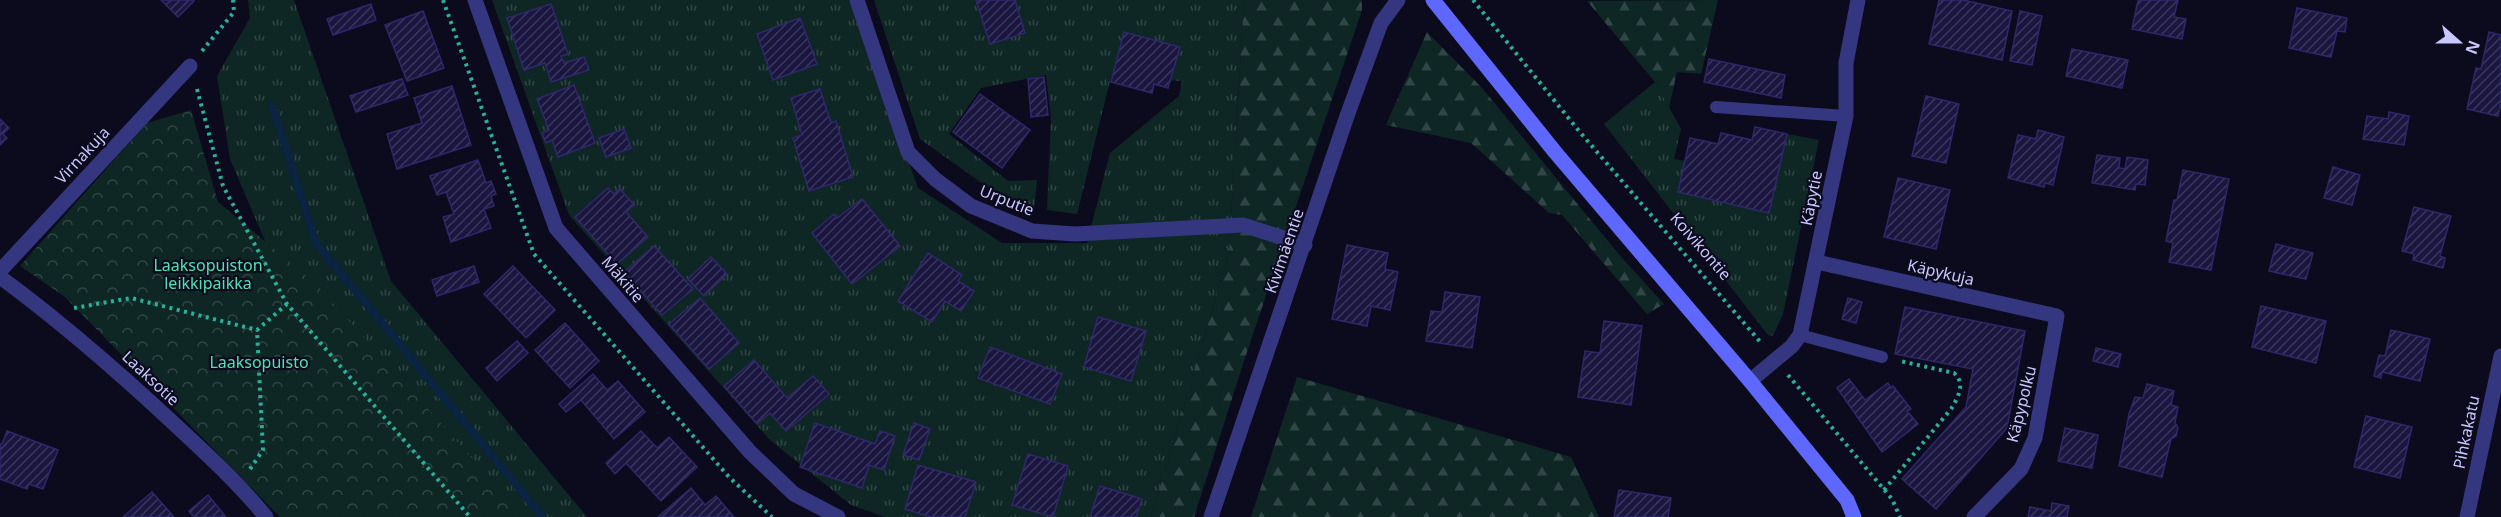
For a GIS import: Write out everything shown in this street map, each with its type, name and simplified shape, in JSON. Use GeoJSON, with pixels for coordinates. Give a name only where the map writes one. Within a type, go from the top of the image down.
{"type":"FeatureCollection","features":[{"type":"Feature","properties":{"kind":"main road"},"geometry":{"type":"LineString","coordinates":[[1433,0],[1555,152],[1750,381],[1847,500],[1854,517]]}},
{"type":"Feature","properties":{"kind":"street","name":"Mäkitie"},"geometry":{"type":"LineString","coordinates":[[475,0],[556,228],[750,452],[794,494],[838,517]]}},
{"type":"Feature","properties":{"kind":"street","name":"Urputie"},"geometry":{"type":"LineString","coordinates":[[857,0],[908,152],[935,179],[971,206],[1032,231],[1075,234],[1243,225],[1305,245]]}},
{"type":"Feature","properties":{"kind":"street","name":"Kivimäentie"},"geometry":{"type":"LineString","coordinates":[[1211,517],[1347,116],[1381,23],[1398,0]]}},
{"type":"Feature","properties":{"kind":"street","name":"Käpytie"},"geometry":{"type":"LineString","coordinates":[[1800,335],[1846,116],[1848,87],[1846,63],[1858,0]]}},
{"type":"Feature","properties":{"kind":"street","name":"Virnakuja"},"geometry":{"type":"LineString","coordinates":[[0,271],[190,66]]}},
{"type":"Feature","properties":{"kind":"street","name":"Käpykuja"},"geometry":{"type":"LineString","coordinates":[[1817,262],[2057,316]]}},
{"type":"Feature","properties":{"kind":"street","name":"Laaksotie"},"geometry":{"type":"LineString","coordinates":[[0,278],[49,313],[100,355],[240,485],[266,517]]}},
{"type":"Feature","properties":{"kind":"street","name":"Käpypolku"},"geometry":{"type":"LineString","coordinates":[[1974,517],[2021,469],[2035,438],[2057,316]]}},
{"type":"Feature","properties":{"kind":"street"},"geometry":{"type":"LineString","coordinates":[[1750,381],[1776,360],[1800,335]]}},
{"type":"Feature","properties":{"kind":"street","name":"Pihkakatu"},"geometry":{"type":"LineString","coordinates":[[2468,517],[2501,356]]}},
{"type":"Feature","properties":{"kind":"lane"},"geometry":{"type":"LineString","coordinates":[[1716,107],[1846,116]]}},
{"type":"Feature","properties":{"kind":"lane"},"geometry":{"type":"LineString","coordinates":[[1800,335],[1882,357]]}},
{"type":"Feature","properties":{"kind":"path"},"geometry":{"type":"LineString","coordinates":[[234,0],[234,12],[190,66],[224,186],[287,304],[470,517]]}},
{"type":"Feature","properties":{"kind":"path","name":"Koivikontie"},"geometry":{"type":"LineString","coordinates":[[1473,0],[1580,131],[1892,499],[1900,517]]}},
{"type":"Feature","properties":{"kind":"path"},"geometry":{"type":"LineString","coordinates":[[49,313],[130,298],[256,330]]}},
{"type":"Feature","properties":{"kind":"path"},"geometry":{"type":"LineString","coordinates":[[256,330],[287,304]]}},
{"type":"Feature","properties":{"kind":"path"},"geometry":{"type":"LineString","coordinates":[[240,485],[263,450],[256,330]]}},
{"type":"Feature","properties":{"kind":"path"},"geometry":{"type":"LineString","coordinates":[[1882,357],[1954,373],[1959,377],[1961,385],[1959,398],[1951,409],[1884,490]]}},
{"type":"Feature","properties":{"kind":"green space"},"geometry":{"type":"Polygon","coordinates":[[[248,0],[294,0],[391,281],[587,517],[280,517],[315,284],[266,243],[230,159],[217,76],[250,18],[248,0]]]}},
{"type":"Feature","properties":{"kind":"green space"},"geometry":{"type":"Polygon","coordinates":[[[492,0],[851,0],[918,188],[1002,243],[1087,243],[1110,153],[1179,96],[1182,81],[1111,77],[1077,214],[1047,210],[1051,118],[1046,75],[981,88],[949,134],[1008,181],[1037,180],[1034,210],[1010,203],[920,139],[874,0],[1244,0],[1229,252],[1151,517],[885,517],[851,505],[770,440],[569,215],[492,0]]]}},
{"type":"Feature","properties":{"kind":"green space"},"geometry":{"type":"Polygon","coordinates":[[[1244,0],[1362,0],[1362,10],[1194,517],[1151,517],[1229,252],[1244,0]]]}},
{"type":"Feature","properties":{"kind":"green space"},"geometry":{"type":"Polygon","coordinates":[[[1718,0],[1701,74],[1677,72],[1669,108],[1655,82],[1587,1],[1718,0]]]}},
{"type":"Feature","properties":{"kind":"green space"},"geometry":{"type":"Polygon","coordinates":[[[1427,32],[1482,88],[1622,258],[1664,304],[1647,314],[1562,215],[1549,213],[1471,143],[1386,125],[1427,32]]]}},
{"type":"Feature","properties":{"kind":"green space"},"geometry":{"type":"Polygon","coordinates":[[[1655,82],[1681,129],[1674,159],[1685,161],[1678,192],[1769,213],[1787,134],[1819,140],[1783,314],[1773,336],[1768,335],[1604,124],[1655,82]]]}},
{"type":"Feature","properties":{"kind":"green space","name":"Laaksopuisto"},"geometry":{"type":"Polygon","coordinates":[[[191,110],[218,202],[316,284],[525,517],[280,517],[65,297],[20,266],[147,123],[191,110]]]}},
{"type":"Feature","properties":{"kind":"green space"},"geometry":{"type":"Polygon","coordinates":[[[1297,377],[1571,457],[1599,517],[1251,517],[1297,377]]]}},
{"type":"Feature","properties":{"kind":"building"},"geometry":{"type":"Polygon","coordinates":[[[161,0],[193,0],[194,1],[178,17],[161,0]]]}},
{"type":"Feature","properties":{"kind":"building"},"geometry":{"type":"Polygon","coordinates":[[[976,0],[1015,0],[1025,33],[990,44],[976,0]]]}},
{"type":"Feature","properties":{"kind":"building"},"geometry":{"type":"Polygon","coordinates":[[[1939,0],[1963,0],[2012,11],[2002,60],[1929,44],[1939,0]]]}},
{"type":"Feature","properties":{"kind":"building"},"geometry":{"type":"Polygon","coordinates":[[[2138,0],[2178,0],[2174,17],[2186,19],[2182,39],[2132,29],[2138,0]]]}},
{"type":"Feature","properties":{"kind":"building"},"geometry":{"type":"Polygon","coordinates":[[[371,4],[376,20],[333,35],[327,19],[371,4]]]}},
{"type":"Feature","properties":{"kind":"building"},"geometry":{"type":"Polygon","coordinates":[[[551,4],[568,54],[561,56],[564,63],[584,57],[589,70],[551,82],[545,63],[524,70],[507,18],[551,4]]]}},
{"type":"Feature","properties":{"kind":"building"},"geometry":{"type":"Polygon","coordinates":[[[2297,8],[2347,18],[2345,32],[2337,31],[2331,57],[2289,48],[2297,8]]]}},
{"type":"Feature","properties":{"kind":"building"},"geometry":{"type":"Polygon","coordinates":[[[423,11],[444,68],[407,81],[385,25],[423,11]]]}},
{"type":"Feature","properties":{"kind":"building"},"geometry":{"type":"Polygon","coordinates":[[[2020,11],[2042,16],[2032,65],[2010,61],[2020,11]]]}},
{"type":"Feature","properties":{"kind":"building"},"geometry":{"type":"Polygon","coordinates":[[[800,18],[817,64],[773,80],[757,34],[800,18]]]}},
{"type":"Feature","properties":{"kind":"building"},"geometry":{"type":"Polygon","coordinates":[[[1124,32],[1180,47],[1168,88],[1154,84],[1152,93],[1111,82],[1124,32]]]}},
{"type":"Feature","properties":{"kind":"building"},"geometry":{"type":"Polygon","coordinates":[[[2489,32],[2501,35],[2501,103],[2498,116],[2467,109],[2476,68],[2481,69],[2489,32]]]}},
{"type":"Feature","properties":{"kind":"building"},"geometry":{"type":"Polygon","coordinates":[[[2072,49],[2128,60],[2122,88],[2066,76],[2072,49]]]}},
{"type":"Feature","properties":{"kind":"building"},"geometry":{"type":"Polygon","coordinates":[[[1709,59],[1785,75],[1781,98],[1704,82],[1709,59]]]}},
{"type":"Feature","properties":{"kind":"building"},"geometry":{"type":"Polygon","coordinates":[[[1044,77],[1048,115],[1031,117],[1028,79],[1044,77]]]}},
{"type":"Feature","properties":{"kind":"building"},"geometry":{"type":"Polygon","coordinates":[[[402,79],[408,95],[356,112],[350,96],[402,79]]]}},
{"type":"Feature","properties":{"kind":"building"},"geometry":{"type":"Polygon","coordinates":[[[574,85],[595,143],[558,157],[552,140],[546,143],[542,133],[549,130],[537,99],[574,85]]]}},
{"type":"Feature","properties":{"kind":"building"},"geometry":{"type":"Polygon","coordinates":[[[452,86],[471,145],[397,169],[387,134],[422,123],[414,98],[452,86]]]}},
{"type":"Feature","properties":{"kind":"building"},"geometry":{"type":"Polygon","coordinates":[[[820,89],[831,123],[836,121],[853,177],[809,191],[793,138],[802,135],[791,98],[820,89]]]}},
{"type":"Feature","properties":{"kind":"building"},"geometry":{"type":"Polygon","coordinates":[[[980,94],[1030,130],[1002,168],[953,132],[980,94]]]}},
{"type":"Feature","properties":{"kind":"building"},"geometry":{"type":"Polygon","coordinates":[[[1926,96],[1959,104],[1946,163],[1912,156],[1926,96]]]}},
{"type":"Feature","properties":{"kind":"building"},"geometry":{"type":"Polygon","coordinates":[[[2389,112],[2409,116],[2404,145],[2363,139],[2367,116],[2388,119],[2389,112]]]}},
{"type":"Feature","properties":{"kind":"building"},"geometry":{"type":"Polygon","coordinates":[[[0,119],[9,128],[3,134],[7,138],[0,145],[0,119]]]}},
{"type":"Feature","properties":{"kind":"building"},"geometry":{"type":"Polygon","coordinates":[[[1755,127],[1787,134],[1769,213],[1678,192],[1690,138],[1718,144],[1721,133],[1752,140],[1755,127]]]}},
{"type":"Feature","properties":{"kind":"building"},"geometry":{"type":"Polygon","coordinates":[[[624,129],[631,148],[606,157],[599,138],[624,129]]]}},
{"type":"Feature","properties":{"kind":"building"},"geometry":{"type":"Polygon","coordinates":[[[2038,130],[2064,137],[2053,185],[2045,183],[2044,187],[2008,178],[2018,135],[2036,139],[2038,130]]]}},
{"type":"Feature","properties":{"kind":"building"},"geometry":{"type":"Polygon","coordinates":[[[2097,155],[2120,158],[2119,168],[2125,169],[2127,157],[2148,160],[2145,185],[2136,184],[2135,190],[2092,183],[2097,155]]]}},
{"type":"Feature","properties":{"kind":"building"},"geometry":{"type":"Polygon","coordinates":[[[478,160],[486,183],[491,181],[496,194],[491,196],[494,206],[484,209],[491,228],[451,242],[443,217],[454,214],[446,192],[437,195],[430,176],[478,160]]]}},
{"type":"Feature","properties":{"kind":"building"},"geometry":{"type":"Polygon","coordinates":[[[2333,167],[2360,175],[2352,205],[2324,198],[2333,167]]]}},
{"type":"Feature","properties":{"kind":"building"},"geometry":{"type":"Polygon","coordinates":[[[2183,170],[2229,179],[2211,270],[2169,262],[2173,243],[2166,241],[2183,170]]]}},
{"type":"Feature","properties":{"kind":"building"},"geometry":{"type":"Polygon","coordinates":[[[1898,178],[1950,190],[1936,249],[1884,237],[1898,178]]]}},
{"type":"Feature","properties":{"kind":"building"},"geometry":{"type":"Polygon","coordinates":[[[608,188],[614,194],[620,189],[634,205],[626,212],[648,237],[617,264],[575,217],[608,188]]]}},
{"type":"Feature","properties":{"kind":"building"},"geometry":{"type":"Polygon","coordinates":[[[862,199],[900,246],[852,284],[812,233],[834,214],[837,218],[862,199]]]}},
{"type":"Feature","properties":{"kind":"building"},"geometry":{"type":"Polygon","coordinates":[[[2414,207],[2451,216],[2440,256],[2445,258],[2443,268],[2413,260],[2414,254],[2402,251],[2414,207]]]}},
{"type":"Feature","properties":{"kind":"building"},"geometry":{"type":"Polygon","coordinates":[[[2276,244],[2313,253],[2306,279],[2269,271],[2276,244]]]}},
{"type":"Feature","properties":{"kind":"building"},"geometry":{"type":"Polygon","coordinates":[[[1347,245],[1388,253],[1385,269],[1398,272],[1390,310],[1371,306],[1367,326],[1332,319],[1347,245]]]}},
{"type":"Feature","properties":{"kind":"building"},"geometry":{"type":"Polygon","coordinates":[[[654,246],[693,289],[662,315],[624,272],[654,246]]]}},
{"type":"Feature","properties":{"kind":"building"},"geometry":{"type":"Polygon","coordinates":[[[928,253],[962,275],[958,281],[974,291],[961,311],[945,301],[932,322],[898,301],[928,253]]]}},
{"type":"Feature","properties":{"kind":"building"},"geometry":{"type":"Polygon","coordinates":[[[711,257],[727,274],[704,296],[688,279],[711,257]]]}},
{"type":"Feature","properties":{"kind":"building"},"geometry":{"type":"Polygon","coordinates":[[[474,266],[479,282],[437,296],[432,280],[474,266]]]}},
{"type":"Feature","properties":{"kind":"building"},"geometry":{"type":"Polygon","coordinates":[[[513,266],[555,310],[526,338],[484,294],[513,266]]]}},
{"type":"Feature","properties":{"kind":"building"},"geometry":{"type":"Polygon","coordinates":[[[1445,292],[1480,297],[1472,348],[1426,341],[1431,311],[1442,312],[1445,292]]]}},
{"type":"Feature","properties":{"kind":"building"},"geometry":{"type":"Polygon","coordinates":[[[700,298],[739,343],[709,369],[669,324],[700,298]]]}},
{"type":"Feature","properties":{"kind":"building"},"geometry":{"type":"Polygon","coordinates":[[[1848,298],[1862,302],[1856,323],[1842,319],[1848,298]]]}},
{"type":"Feature","properties":{"kind":"building"},"geometry":{"type":"Polygon","coordinates":[[[2261,306],[2326,321],[2316,363],[2252,347],[2261,306]]]}},
{"type":"Feature","properties":{"kind":"building"},"geometry":{"type":"Polygon","coordinates":[[[1905,307],[2025,331],[2007,428],[1936,509],[1902,479],[1966,407],[1973,369],[1895,354],[1905,307]]]}},
{"type":"Feature","properties":{"kind":"building"},"geometry":{"type":"Polygon","coordinates":[[[1098,317],[1146,331],[1131,381],[1084,367],[1098,317]]]}},
{"type":"Feature","properties":{"kind":"building"},"geometry":{"type":"Polygon","coordinates":[[[1604,321],[1642,326],[1631,405],[1578,397],[1585,351],[1600,353],[1604,321]]]}},
{"type":"Feature","properties":{"kind":"building"},"geometry":{"type":"Polygon","coordinates":[[[565,323],[599,361],[570,388],[535,350],[565,323]]]}},
{"type":"Feature","properties":{"kind":"building"},"geometry":{"type":"Polygon","coordinates":[[[2391,330],[2430,339],[2420,381],[2382,372],[2381,378],[2374,376],[2379,355],[2385,356],[2391,330]]]}},
{"type":"Feature","properties":{"kind":"building"},"geometry":{"type":"Polygon","coordinates":[[[517,341],[528,353],[497,381],[486,368],[517,341]]]}},
{"type":"Feature","properties":{"kind":"building"},"geometry":{"type":"Polygon","coordinates":[[[990,347],[1062,374],[1050,404],[978,378],[990,347]]]}},
{"type":"Feature","properties":{"kind":"building"},"geometry":{"type":"Polygon","coordinates":[[[2096,348],[2121,354],[2118,367],[2093,361],[2096,348]]]}},
{"type":"Feature","properties":{"kind":"building"},"geometry":{"type":"Polygon","coordinates":[[[754,360],[787,398],[813,376],[829,394],[786,431],[770,413],[757,424],[724,386],[754,360]]]}},
{"type":"Feature","properties":{"kind":"building"},"geometry":{"type":"Polygon","coordinates":[[[593,374],[607,390],[618,381],[645,412],[614,439],[581,400],[566,412],[559,404],[593,374]]]}},
{"type":"Feature","properties":{"kind":"building"},"geometry":{"type":"Polygon","coordinates":[[[1849,379],[1865,400],[1888,383],[1891,388],[1893,386],[1911,409],[1907,411],[1918,424],[1882,452],[1837,388],[1849,379]]]}},
{"type":"Feature","properties":{"kind":"building"},"geometry":{"type":"Polygon","coordinates":[[[2147,384],[2174,391],[2171,405],[2178,407],[2175,422],[2178,428],[2176,436],[2171,439],[2162,477],[2119,466],[2129,414],[2135,397],[2143,398],[2147,384]]]}},
{"type":"Feature","properties":{"kind":"building"},"geometry":{"type":"Polygon","coordinates":[[[2366,416],[2412,427],[2400,478],[2354,467],[2366,416]]]}},
{"type":"Feature","properties":{"kind":"building"},"geometry":{"type":"Polygon","coordinates":[[[815,423],[875,444],[880,431],[895,436],[884,470],[869,465],[862,488],[800,467],[815,423]]]}},
{"type":"Feature","properties":{"kind":"building"},"geometry":{"type":"Polygon","coordinates":[[[914,423],[930,429],[919,460],[903,455],[914,423]]]}},
{"type":"Feature","properties":{"kind":"building"},"geometry":{"type":"Polygon","coordinates":[[[2065,428],[2098,435],[2092,468],[2058,461],[2065,428]]]}},
{"type":"Feature","properties":{"kind":"building"},"geometry":{"type":"Polygon","coordinates":[[[7,431],[58,450],[43,489],[29,484],[27,489],[0,479],[0,444],[7,431]]]}},
{"type":"Feature","properties":{"kind":"building"},"geometry":{"type":"Polygon","coordinates":[[[641,431],[657,448],[669,437],[697,467],[661,501],[626,463],[615,474],[606,463],[641,431]]]}},
{"type":"Feature","properties":{"kind":"building"},"geometry":{"type":"Polygon","coordinates":[[[1028,454],[1068,466],[1053,517],[1012,505],[1028,454]]]}},
{"type":"Feature","properties":{"kind":"building"},"geometry":{"type":"Polygon","coordinates":[[[918,465],[976,482],[965,517],[931,517],[905,509],[918,465]]]}},
{"type":"Feature","properties":{"kind":"building"},"geometry":{"type":"Polygon","coordinates":[[[1100,486],[1142,499],[1136,517],[1090,517],[1100,486]]]}},
{"type":"Feature","properties":{"kind":"building"},"geometry":{"type":"Polygon","coordinates":[[[691,488],[705,505],[716,496],[734,517],[658,517],[691,488]]]}},
{"type":"Feature","properties":{"kind":"building"},"geometry":{"type":"Polygon","coordinates":[[[1619,490],[1671,498],[1668,517],[1614,517],[1619,490]]]}},
{"type":"Feature","properties":{"kind":"building"},"geometry":{"type":"Polygon","coordinates":[[[152,492],[174,517],[123,517],[152,492]]]}},
{"type":"Feature","properties":{"kind":"building"},"geometry":{"type":"Polygon","coordinates":[[[208,495],[226,517],[194,517],[189,511],[208,495]]]}},
{"type":"Feature","properties":{"kind":"building"},"geometry":{"type":"Polygon","coordinates":[[[2052,503],[2069,506],[2067,517],[2028,517],[2030,507],[2051,511],[2052,503]]]}},
{"type":"Feature","properties":{"kind":"waterway"},"geometry":{"type":"LineString","coordinates":[[272,105],[316,243],[543,517]]}},
{"type":"Feature","properties":{"kind":"park label","name":"Laaksopuiston leikkipaikka"},"geometry":{"type":"Point","coordinates":[208,274]}}]}
